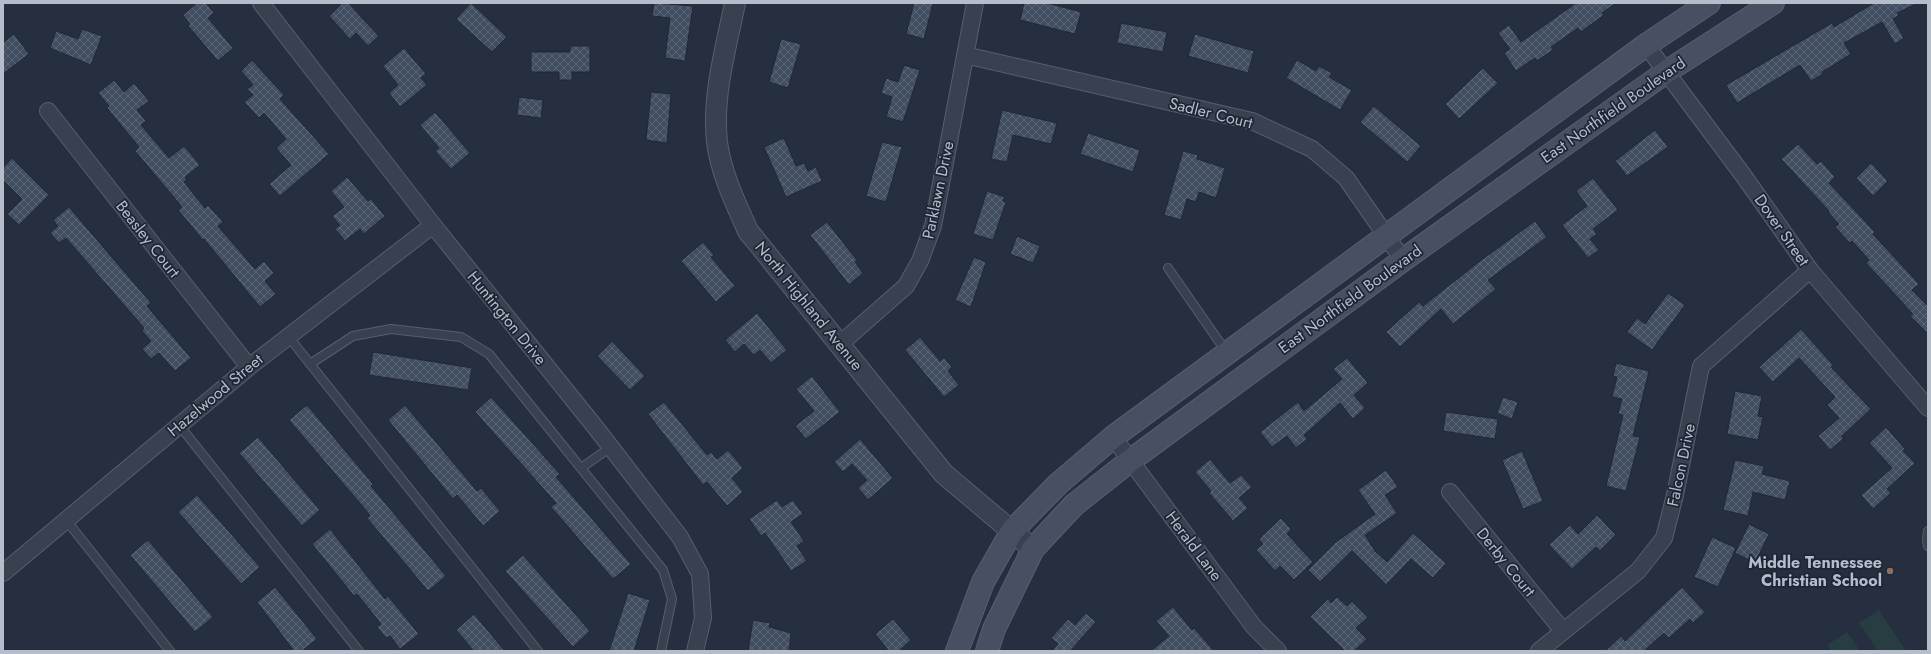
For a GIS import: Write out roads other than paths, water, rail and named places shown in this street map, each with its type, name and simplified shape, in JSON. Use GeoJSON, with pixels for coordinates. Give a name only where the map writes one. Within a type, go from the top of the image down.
{"type":"FeatureCollection","features":[{"type":"Feature","properties":{"kind":"main road","name":"East Northfield Boulevard"},"geometry":{"type":"LineString","coordinates":[[957,651],[983,582],[1012,531],[1058,484],[1113,437],[1646,45],[1709,3]]}},
{"type":"Feature","properties":{"kind":"main road","name":"East Northfield Boulevard"},"geometry":{"type":"LineString","coordinates":[[987,651],[994,629],[1033,549],[1074,505],[1131,460],[1403,260],[1666,72],[1773,3]]}},
{"type":"Feature","properties":{"kind":"street","name":"Huntington Drive"},"geometry":{"type":"LineString","coordinates":[[262,3],[433,225],[611,447],[680,537],[700,574],[703,618],[695,651]]}},
{"type":"Feature","properties":{"kind":"street","name":"North Highland Avenue"},"geometry":{"type":"LineString","coordinates":[[735,3],[717,92],[717,142],[729,190],[748,231],[944,474],[1033,549]]}},
{"type":"Feature","properties":{"kind":"street","name":"Parklawn Drive"},"geometry":{"type":"LineString","coordinates":[[840,344],[906,286],[920,261],[933,226],[975,3]]}},
{"type":"Feature","properties":{"kind":"street","name":"Dover Street"},"geometry":{"type":"LineString","coordinates":[[1646,45],[1743,175],[1810,270],[1928,408]]}},
{"type":"Feature","properties":{"kind":"street","name":"Sadler Court"},"geometry":{"type":"LineString","coordinates":[[965,55],[1252,122],[1312,149],[1346,178],[1403,260]]}},
{"type":"Feature","properties":{"kind":"street","name":"Beasley Court"},"geometry":{"type":"LineString","coordinates":[[48,111],[249,366]]}},
{"type":"Feature","properties":{"kind":"street","name":"Hazelwood Street"},"geometry":{"type":"LineString","coordinates":[[3,573],[249,366],[433,225]]}},
{"type":"Feature","properties":{"kind":"street","name":"Falcon Drive"},"geometry":{"type":"LineString","coordinates":[[1539,651],[1638,571],[1664,538],[1675,495],[1701,366],[1810,270]]}},
{"type":"Feature","properties":{"kind":"street","name":"Herald Lane"},"geometry":{"type":"LineString","coordinates":[[1113,437],[1254,627],[1278,651]]}},
{"type":"Feature","properties":{"kind":"street","name":"Derby Court"},"geometry":{"type":"LineString","coordinates":[[1450,492],[1563,632]]}},
{"type":"Feature","properties":{"kind":"lane"},"geometry":{"type":"LineString","coordinates":[[1168,268],[1228,353]]}},
{"type":"Feature","properties":{"kind":"lane"},"geometry":{"type":"LineString","coordinates":[[310,364],[353,336],[391,329],[461,337],[490,354],[663,570],[672,599],[661,651]]}},
{"type":"Feature","properties":{"kind":"lane"},"geometry":{"type":"LineString","coordinates":[[288,336],[538,651]]}},
{"type":"Feature","properties":{"kind":"lane"},"geometry":{"type":"LineString","coordinates":[[179,425],[359,651]]}},
{"type":"Feature","properties":{"kind":"lane"},"geometry":{"type":"LineString","coordinates":[[581,468],[611,447]]}},
{"type":"Feature","properties":{"kind":"lane"},"geometry":{"type":"LineString","coordinates":[[66,520],[170,651]]}},
{"type":"Feature","properties":{"kind":"lane"},"geometry":{"type":"LineString","coordinates":[[1928,531],[1928,546]]}},
{"type":"Feature","properties":{"kind":"place","name":"Middle Tennessee Christian School"},"geometry":{"type":"Point","coordinates":[1890,571]}}]}
